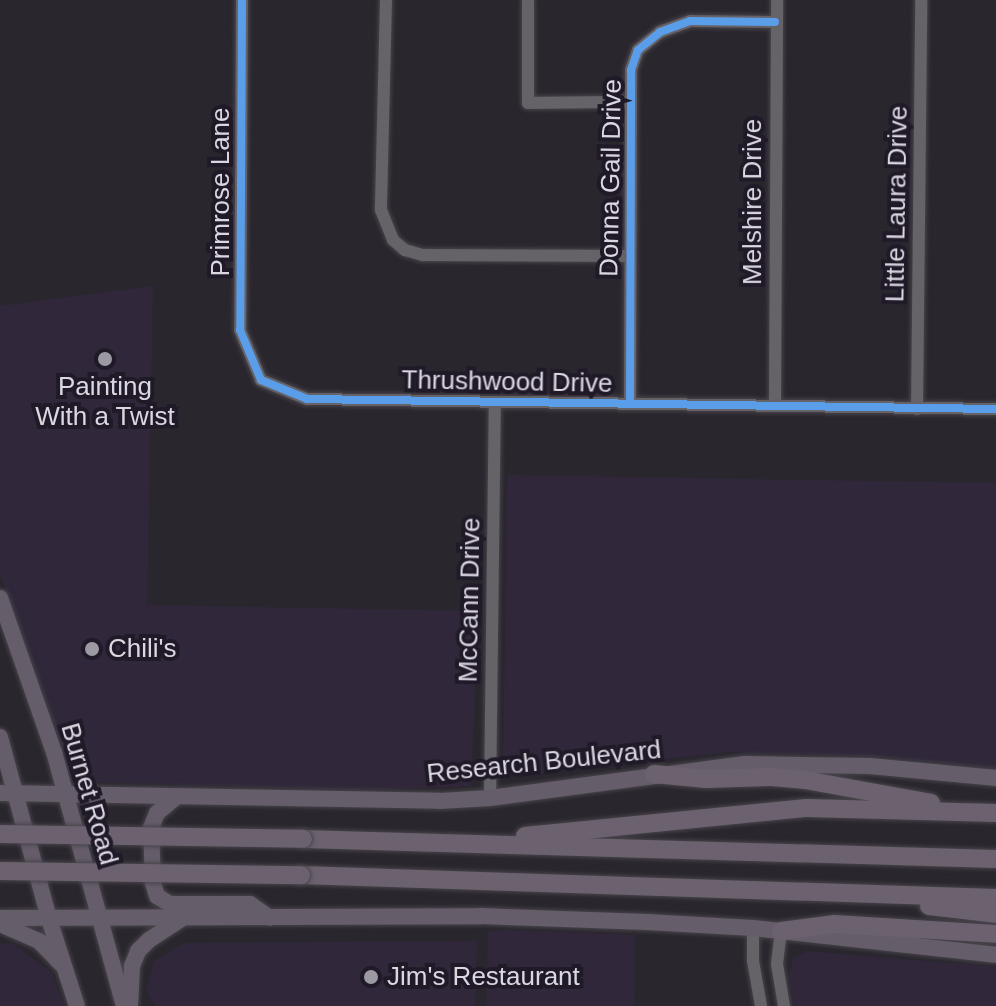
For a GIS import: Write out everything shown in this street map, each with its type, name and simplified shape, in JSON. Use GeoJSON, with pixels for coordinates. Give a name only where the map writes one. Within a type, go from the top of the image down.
{"type":"FeatureCollection","features":[{"type":"Feature","properties":{"kind":"highway"},"geometry":{"type":"LineString","coordinates":[[654,774],[706,779],[771,777],[805,780],[965,810]]}},
{"type":"Feature","properties":{"kind":"highway"},"geometry":{"type":"LineString","coordinates":[[471,843],[807,808],[996,813]]}},
{"type":"Feature","properties":{"kind":"highway"},"geometry":{"type":"LineString","coordinates":[[0,834],[471,843],[996,859]]}},
{"type":"Feature","properties":{"kind":"highway"},"geometry":{"type":"LineString","coordinates":[[0,871],[301,875],[996,898]]}},
{"type":"Feature","properties":{"kind":"highway"},"geometry":{"type":"LineString","coordinates":[[832,893],[996,914]]}},
{"type":"Feature","properties":{"kind":"highway"},"geometry":{"type":"LineString","coordinates":[[781,931],[834,924],[996,934]]}},
{"type":"Feature","properties":{"kind":"main road","name":"Burnet Road"},"geometry":{"type":"LineString","coordinates":[[0,598],[66,794],[98,918],[127,1006]]}},
{"type":"Feature","properties":{"kind":"main road"},"geometry":{"type":"LineString","coordinates":[[0,737],[8,793],[77,1006]]}},
{"type":"Feature","properties":{"kind":"main road","name":"Research Boulevard"},"geometry":{"type":"LineString","coordinates":[[8,793],[394,801],[490,798],[745,764],[870,766],[996,778]]}},
{"type":"Feature","properties":{"kind":"main road"},"geometry":{"type":"LineString","coordinates":[[176,797],[157,813],[151,828],[153,883],[157,896],[170,904],[250,904],[270,918]]}},
{"type":"Feature","properties":{"kind":"main road"},"geometry":{"type":"LineString","coordinates":[[0,921],[481,916],[753,928],[996,955]]}},
{"type":"Feature","properties":{"kind":"main road"},"geometry":{"type":"LineString","coordinates":[[127,1006],[132,966],[138,951],[184,917]]}},
{"type":"Feature","properties":{"kind":"main road"},"geometry":{"type":"LineString","coordinates":[[0,921],[39,941],[65,969]]}},
{"type":"Feature","properties":{"kind":"street","name":"Primrose Lane"},"geometry":{"type":"LineString","coordinates":[[242,0],[240,330],[261,380]]}},
{"type":"Feature","properties":{"kind":"street"},"geometry":{"type":"LineString","coordinates":[[386,0],[381,210],[393,240],[405,250],[423,255],[630,256]]}},
{"type":"Feature","properties":{"kind":"street"},"geometry":{"type":"LineString","coordinates":[[528,0],[528,103],[631,102]]}},
{"type":"Feature","properties":{"kind":"street","name":"Melshire Drive"},"geometry":{"type":"LineString","coordinates":[[775,404],[777,0]]}},
{"type":"Feature","properties":{"kind":"street","name":"Little Laura Drive"},"geometry":{"type":"LineString","coordinates":[[917,409],[921,0]]}},
{"type":"Feature","properties":{"kind":"street","name":"Donna Gail Drive"},"geometry":{"type":"LineString","coordinates":[[630,404],[631,70],[638,50],[660,32],[690,21],[775,22]]}},
{"type":"Feature","properties":{"kind":"street","name":"Thrushwood Drive"},"geometry":{"type":"LineString","coordinates":[[261,380],[307,399],[996,409]]}},
{"type":"Feature","properties":{"kind":"street","name":"McCann Drive"},"geometry":{"type":"LineString","coordinates":[[490,798],[495,402]]}},
{"type":"Feature","properties":{"kind":"street"},"geometry":{"type":"LineString","coordinates":[[753,928],[753,961],[761,1006]]}},
{"type":"Feature","properties":{"kind":"street"},"geometry":{"type":"LineString","coordinates":[[781,931],[777,964],[784,1006]]}},
{"type":"Feature","properties":{"kind":"shaded area"},"geometry":{"type":"Polygon","coordinates":[[[153,286],[147,605],[478,611],[471,786],[364,790],[95,782],[66,759],[0,574],[0,306],[153,286]]]}},
{"type":"Feature","properties":{"kind":"shaded area"},"geometry":{"type":"Polygon","coordinates":[[[507,475],[996,483],[996,769],[886,757],[728,752],[503,778],[507,475]]]}},
{"type":"Feature","properties":{"kind":"shaded area"},"geometry":{"type":"Polygon","coordinates":[[[488,932],[635,935],[634,1006],[486,1006],[488,932]]]}},
{"type":"Feature","properties":{"kind":"shaded area"},"geometry":{"type":"Polygon","coordinates":[[[477,941],[475,1006],[155,1006],[146,991],[154,961],[184,943],[477,941]]]}},
{"type":"Feature","properties":{"kind":"shaded area"},"geometry":{"type":"Polygon","coordinates":[[[0,943],[14,944],[52,973],[64,1006],[0,1006],[0,943]]]}},
{"type":"Feature","properties":{"kind":"shaded area"},"geometry":{"type":"Polygon","coordinates":[[[808,951],[996,967],[996,1006],[795,1006],[789,977],[793,958],[808,951]]]}},
{"type":"Feature","properties":{"kind":"cycle path"},"geometry":{"type":"LineString","coordinates":[[242,0],[240,330],[261,380],[307,399],[996,409]]}},
{"type":"Feature","properties":{"kind":"cycle path"},"geometry":{"type":"LineString","coordinates":[[630,404],[631,70],[638,50],[660,32],[690,21],[775,22]]}},
{"type":"Feature","properties":{"kind":"place","name":"Painting With a Twist"},"geometry":{"type":"Point","coordinates":[105,359]}},
{"type":"Feature","properties":{"kind":"place","name":"Chili's"},"geometry":{"type":"Point","coordinates":[92,649]}},
{"type":"Feature","properties":{"kind":"place","name":"Jim's Restaurant"},"geometry":{"type":"Point","coordinates":[371,977]}}]}
